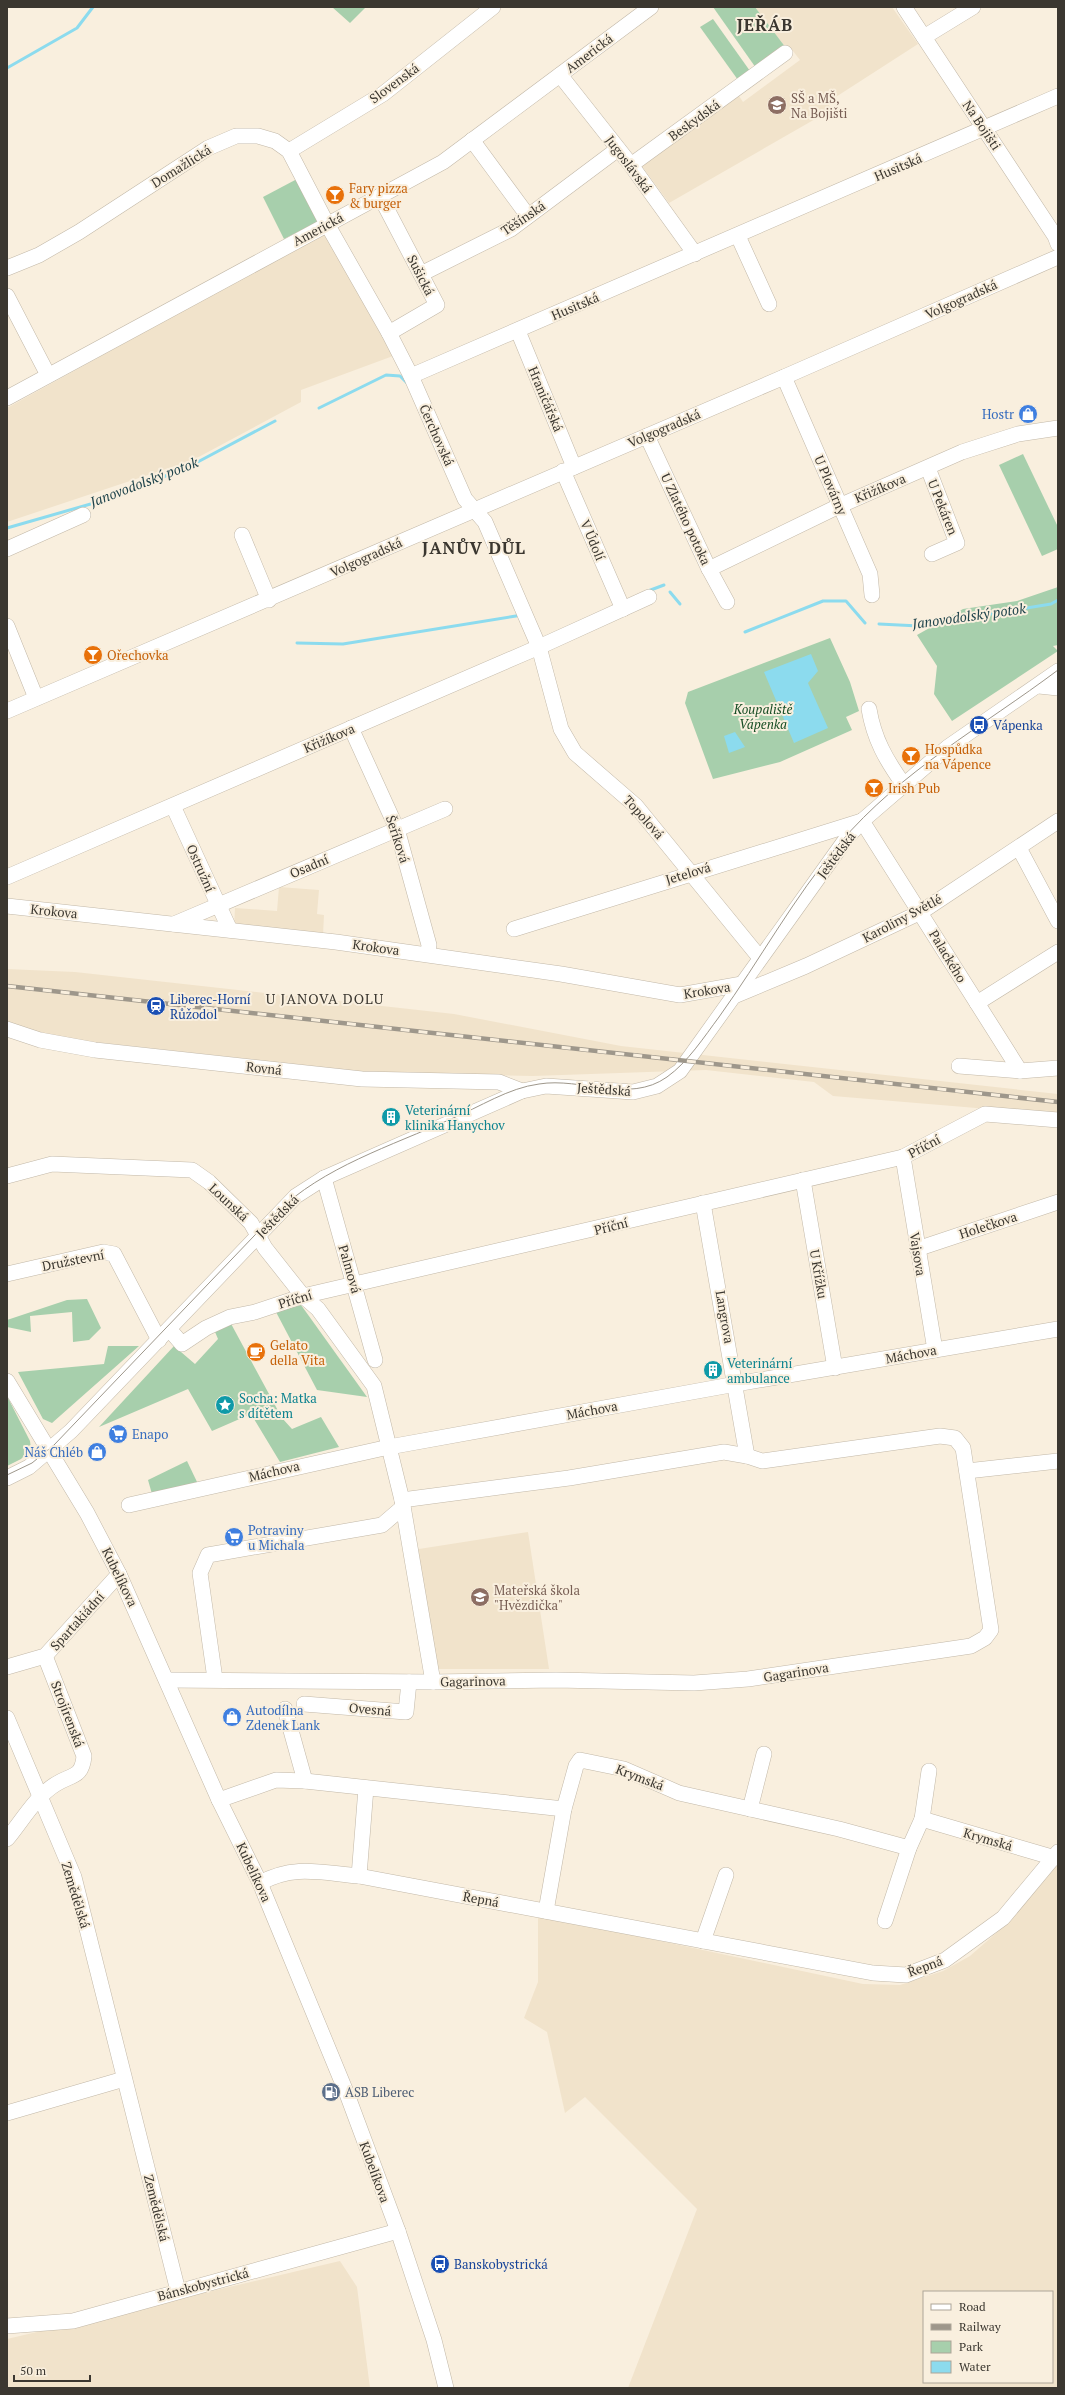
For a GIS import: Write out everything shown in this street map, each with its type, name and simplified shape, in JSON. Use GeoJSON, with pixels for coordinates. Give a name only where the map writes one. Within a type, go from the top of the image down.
{"type":"FeatureCollection","features":[{"type":"Feature","properties":{"kind":"street","name":"Americká"},"geometry":{"type":"LineString","coordinates":[[7,398],[443,162],[651,7]]}},
{"type":"Feature","properties":{"kind":"street","name":"Na Bojišti"},"geometry":{"type":"LineString","coordinates":[[904,7],[986,129],[1055,236],[1058,244]]}},
{"type":"Feature","properties":{"kind":"street"},"geometry":{"type":"LineString","coordinates":[[924,37],[973,7]]}},
{"type":"Feature","properties":{"kind":"street","name":"Slovenská"},"geometry":{"type":"LineString","coordinates":[[289,151],[383,94],[486,9]]}},
{"type":"Feature","properties":{"kind":"street","name":"Beskydská"},"geometry":{"type":"LineString","coordinates":[[631,165],[785,53]]}},
{"type":"Feature","properties":{"kind":"street","name":"Jugoslávská"},"geometry":{"type":"LineString","coordinates":[[560,75],[631,165],[695,254]]}},
{"type":"Feature","properties":{"kind":"street","name":"Husitská"},"geometry":{"type":"LineString","coordinates":[[412,376],[986,129],[1058,96]]}},
{"type":"Feature","properties":{"kind":"street","name":"Domažlická"},"geometry":{"type":"LineString","coordinates":[[7,268],[39,255],[79,232],[208,148],[236,136],[258,136],[275,141],[289,151],[327,224]]}},
{"type":"Feature","properties":{"kind":"street"},"geometry":{"type":"LineString","coordinates":[[472,140],[528,216]]}},
{"type":"Feature","properties":{"kind":"street","name":"Těšínská"},"geometry":{"type":"LineString","coordinates":[[421,274],[511,229],[618,149]]}},
{"type":"Feature","properties":{"kind":"street","name":"Sušická"},"geometry":{"type":"LineString","coordinates":[[380,196],[437,305],[390,333]]}},
{"type":"Feature","properties":{"kind":"street","name":"Čerchovská"},"geometry":{"type":"LineString","coordinates":[[327,224],[390,333],[412,376],[465,499],[485,522],[539,647]]}},
{"type":"Feature","properties":{"kind":"street"},"geometry":{"type":"LineString","coordinates":[[738,236],[769,304]]}},
{"type":"Feature","properties":{"kind":"street","name":"Volgogradská"},"geometry":{"type":"LineString","coordinates":[[7,711],[269,600],[1058,257]]}},
{"type":"Feature","properties":{"kind":"street"},"geometry":{"type":"LineString","coordinates":[[7,296],[48,375]]}},
{"type":"Feature","properties":{"kind":"street","name":"Hraničářská"},"geometry":{"type":"LineString","coordinates":[[518,331],[569,469]]}},
{"type":"Feature","properties":{"kind":"street","name":"U Plovárny"},"geometry":{"type":"LineString","coordinates":[[784,377],[839,506],[870,574],[872,595]]}},
{"type":"Feature","properties":{"kind":"street","name":"Křižíkova"},"geometry":{"type":"LineString","coordinates":[[709,569],[839,506],[962,452],[1018,434],[1058,428]]}},
{"type":"Feature","properties":{"kind":"street","name":"U Zlatého potoka"},"geometry":{"type":"LineString","coordinates":[[646,436],[709,569],[727,602]]}},
{"type":"Feature","properties":{"kind":"street","name":"U Pekáren"},"geometry":{"type":"LineString","coordinates":[[928,468],[958,543],[932,554]]}},
{"type":"Feature","properties":{"kind":"street","name":"V Údolí"},"geometry":{"type":"LineString","coordinates":[[569,469],[623,608]]}},
{"type":"Feature","properties":{"kind":"street"},"geometry":{"type":"LineString","coordinates":[[7,549],[83,515]]}},
{"type":"Feature","properties":{"kind":"street"},"geometry":{"type":"LineString","coordinates":[[242,534],[269,600]]}},
{"type":"Feature","properties":{"kind":"street","name":"Křižíkova"},"geometry":{"type":"LineString","coordinates":[[7,877],[539,647],[649,597]]}},
{"type":"Feature","properties":{"kind":"street"},"geometry":{"type":"LineString","coordinates":[[7,626],[36,698]]}},
{"type":"Feature","properties":{"kind":"street","name":"Topolová"},"geometry":{"type":"LineString","coordinates":[[539,647],[561,729],[575,753],[636,806],[760,958]]}},
{"type":"Feature","properties":{"kind":"street","name":"Ještědská"},"geometry":{"type":"LineString","coordinates":[[7,1478],[29,1467],[49,1451],[64,1425],[104,1382],[155,1344],[257,1235],[296,1196],[324,1178],[522,1091],[546,1086],[633,1092],[657,1086],[680,1071],[846,839],[862,821],[948,747],[1039,686],[1058,671]]}},
{"type":"Feature","properties":{"kind":"street"},"geometry":{"type":"LineString","coordinates":[[1039,686],[1058,688]]}},
{"type":"Feature","properties":{"kind":"street"},"geometry":{"type":"LineString","coordinates":[[869,709],[876,740],[883,756],[904,785]]}},
{"type":"Feature","properties":{"kind":"street","name":"Šeříková"},"geometry":{"type":"LineString","coordinates":[[352,728],[398,829],[429,945],[428,954]]}},
{"type":"Feature","properties":{"kind":"street","name":"Ostružní"},"geometry":{"type":"LineString","coordinates":[[173,806],[230,930]]}},
{"type":"Feature","properties":{"kind":"street","name":"Osadní"},"geometry":{"type":"LineString","coordinates":[[173,924],[445,809]]}},
{"type":"Feature","properties":{"kind":"street","name":"Jetelová"},"geometry":{"type":"LineString","coordinates":[[514,929],[690,872],[862,821]]}},
{"type":"Feature","properties":{"kind":"street","name":"Palackého"},"geometry":{"type":"LineString","coordinates":[[862,821],[921,912],[1020,1071]]}},
{"type":"Feature","properties":{"kind":"street","name":"Karoliny Světlé"},"geometry":{"type":"LineString","coordinates":[[738,990],[806,966],[921,912],[1058,821]]}},
{"type":"Feature","properties":{"kind":"street"},"geometry":{"type":"LineString","coordinates":[[1019,848],[1058,921]]}},
{"type":"Feature","properties":{"kind":"street","name":"Krokova"},"geometry":{"type":"LineString","coordinates":[[7,906],[230,930],[428,954],[561,974],[680,995],[738,990]]}},
{"type":"Feature","properties":{"kind":"street"},"geometry":{"type":"LineString","coordinates":[[977,1003],[1058,952]]}},
{"type":"Feature","properties":{"kind":"street","name":"Rovná"},"geometry":{"type":"LineString","coordinates":[[7,1029],[40,1040],[95,1050],[362,1078],[499,1082],[522,1091]]}},
{"type":"Feature","properties":{"kind":"street"},"geometry":{"type":"LineString","coordinates":[[959,1066],[1020,1071],[1058,1068]]}},
{"type":"Feature","properties":{"kind":"street","name":"Příční"},"geometry":{"type":"LineString","coordinates":[[169,1329],[182,1344],[206,1328],[230,1317],[255,1312],[303,1296],[903,1157],[984,1114],[1058,1120]]}},
{"type":"Feature","properties":{"kind":"street","name":"Vajsova"},"geometry":{"type":"LineString","coordinates":[[903,1157],[934,1350]]}},
{"type":"Feature","properties":{"kind":"street","name":"Lounská"},"geometry":{"type":"LineString","coordinates":[[7,1176],[52,1164],[192,1170],[251,1222],[257,1235],[303,1296],[318,1309],[374,1386],[389,1447]]}},
{"type":"Feature","properties":{"kind":"street","name":"Palmová"},"geometry":{"type":"LineString","coordinates":[[324,1178],[375,1360]]}},
{"type":"Feature","properties":{"kind":"street","name":"U Křížku"},"geometry":{"type":"LineString","coordinates":[[803,1180],[835,1368]]}},
{"type":"Feature","properties":{"kind":"street","name":"Holečkova"},"geometry":{"type":"LineString","coordinates":[[917,1249],[1058,1202]]}},
{"type":"Feature","properties":{"kind":"street","name":"Langrova"},"geometry":{"type":"LineString","coordinates":[[704,1203],[736,1384],[747,1456]]}},
{"type":"Feature","properties":{"kind":"street","name":"Družstevní"},"geometry":{"type":"LineString","coordinates":[[7,1274],[103,1252],[114,1254],[155,1344]]}},
{"type":"Feature","properties":{"kind":"street","name":"Máchova"},"geometry":{"type":"LineString","coordinates":[[129,1505],[389,1447],[736,1384],[1058,1329]]}},
{"type":"Feature","properties":{"kind":"street","name":"Kubelíkova"},"geometry":{"type":"LineString","coordinates":[[7,1381],[87,1513],[119,1574],[219,1800],[260,1883],[347,2094],[398,2231],[434,2340],[446,2388]]}},
{"type":"Feature","properties":{"kind":"street","name":"Gagarinova"},"geometry":{"type":"LineString","coordinates":[[167,1680],[215,1679],[433,1682],[556,1680],[614,1683],[694,1683],[748,1679],[971,1646],[985,1638],[991,1630],[963,1448],[955,1438],[940,1436],[762,1461],[747,1456],[724,1452],[403,1504],[433,1682]]}},
{"type":"Feature","properties":{"kind":"street"},"geometry":{"type":"LineString","coordinates":[[215,1679],[200,1573],[208,1555],[382,1525],[403,1504],[389,1447]]}},
{"type":"Feature","properties":{"kind":"street"},"geometry":{"type":"LineString","coordinates":[[966,1471],[1058,1461]]}},
{"type":"Feature","properties":{"kind":"street","name":"Spartakiádní"},"geometry":{"type":"LineString","coordinates":[[7,1667],[45,1656],[119,1574]]}},
{"type":"Feature","properties":{"kind":"street","name":"Strojírenská"},"geometry":{"type":"LineString","coordinates":[[7,1839],[40,1798],[56,1784],[79,1773],[83,1766],[84,1756],[45,1656]]}},
{"type":"Feature","properties":{"kind":"street","name":"Ovesná"},"geometry":{"type":"LineString","coordinates":[[304,1704],[406,1712],[409,1682]]}},
{"type":"Feature","properties":{"kind":"street"},"geometry":{"type":"LineString","coordinates":[[285,1709],[305,1781]]}},
{"type":"Feature","properties":{"kind":"street","name":"Zemědělská"},"geometry":{"type":"LineString","coordinates":[[7,1718],[74,1877],[178,2291]]}},
{"type":"Feature","properties":{"kind":"street"},"geometry":{"type":"LineString","coordinates":[[750,1808],[764,1754]]}},
{"type":"Feature","properties":{"kind":"street","name":"Krymská"},"geometry":{"type":"LineString","coordinates":[[546,1911],[564,1809],[576,1766],[580,1760],[624,1769],[679,1793],[750,1808],[909,1848]]}},
{"type":"Feature","properties":{"kind":"street"},"geometry":{"type":"LineString","coordinates":[[885,1921],[909,1848],[922,1819],[929,1771]]}},
{"type":"Feature","properties":{"kind":"street"},"geometry":{"type":"LineString","coordinates":[[219,1800],[276,1780],[305,1781],[564,1809]]}},
{"type":"Feature","properties":{"kind":"street"},"geometry":{"type":"LineString","coordinates":[[359,1876],[366,1788]]}},
{"type":"Feature","properties":{"kind":"street","name":"Krymská"},"geometry":{"type":"LineString","coordinates":[[922,1819],[1056,1855]]}},
{"type":"Feature","properties":{"kind":"street","name":"Řepná"},"geometry":{"type":"LineString","coordinates":[[260,1883],[273,1876],[297,1870],[359,1876],[873,1973],[906,1975],[945,1960],[1003,1918],[1056,1855]]}},
{"type":"Feature","properties":{"kind":"street"},"geometry":{"type":"LineString","coordinates":[[704,1941],[726,1875]]}},
{"type":"Feature","properties":{"kind":"street"},"geometry":{"type":"LineString","coordinates":[[7,2113],[124,2079]]}},
{"type":"Feature","properties":{"kind":"street","name":"Bánskobystrická"},"geometry":{"type":"LineString","coordinates":[[7,2326],[73,2321],[398,2231]]}},
{"type":"Feature","properties":{"kind":"shaded area","name":"SŠ a MŠ, Na Bojišti"},"geometry":{"type":"Polygon","coordinates":[[[755,7],[892,7],[918,44],[828,102],[831,110],[669,203],[642,166],[739,96],[743,102],[800,60],[789,46],[786,48],[755,7]]]}},
{"type":"Feature","properties":{"kind":"shaded area"},"geometry":{"type":"Polygon","coordinates":[[[324,233],[393,356],[301,390],[301,402],[193,460],[7,522],[7,408],[324,233]]]}},
{"type":"Feature","properties":{"kind":"shaded area"},"geometry":{"type":"Polygon","coordinates":[[[279,887],[319,890],[317,914],[324,915],[323,935],[234,928],[235,908],[277,911],[279,887]]]}},
{"type":"Feature","properties":{"kind":"shaded area"},"geometry":{"type":"Polygon","coordinates":[[[7,969],[75,972],[454,1014],[621,1046],[1058,1094],[1058,1115],[833,1096],[814,1082],[706,1070],[533,1076],[367,1072],[59,1038],[7,1022],[7,969]]]}},
{"type":"Feature","properties":{"kind":"shaded area","name":"Mateřská škola \"Hvězdička\""},"geometry":{"type":"Polygon","coordinates":[[[528,1532],[549,1669],[435,1669],[416,1555],[419,1549],[528,1532]]]}},
{"type":"Feature","properties":{"kind":"shaded area"},"geometry":{"type":"Polygon","coordinates":[[[1058,1864],[1058,2388],[628,2388],[697,2209],[585,2097],[565,2113],[547,2032],[524,2018],[538,1982],[538,1915],[863,1984],[900,1985],[943,1971],[970,1956],[1011,1920],[1058,1864]]]}},
{"type":"Feature","properties":{"kind":"shaded area"},"geometry":{"type":"Polygon","coordinates":[[[340,2261],[357,2287],[370,2388],[7,2388],[7,2339],[340,2261]]]}},
{"type":"Feature","properties":{"kind":"green space"},"geometry":{"type":"Polygon","coordinates":[[[332,7],[366,7],[350,23],[332,7]]]}},
{"type":"Feature","properties":{"kind":"green space"},"geometry":{"type":"Polygon","coordinates":[[[713,7],[755,7],[786,48],[756,68],[713,7]]]}},
{"type":"Feature","properties":{"kind":"green space"},"geometry":{"type":"Polygon","coordinates":[[[713,19],[750,71],[738,80],[700,27],[713,19]]]}},
{"type":"Feature","properties":{"kind":"green space"},"geometry":{"type":"Polygon","coordinates":[[[297,179],[319,221],[284,239],[263,197],[297,179]]]}},
{"type":"Feature","properties":{"kind":"green space"},"geometry":{"type":"Polygon","coordinates":[[[1023,454],[1058,527],[1058,549],[1042,556],[999,465],[1023,454]]]}},
{"type":"Feature","properties":{"kind":"green space"},"geometry":{"type":"Polygon","coordinates":[[[1058,587],[1058,645],[1053,646],[1058,651],[952,721],[934,694],[937,666],[917,635],[963,609],[1017,601],[1058,587]]]}},
{"type":"Feature","properties":{"kind":"green space","name":"Koupaliště Vápenka"},"geometry":{"type":"Polygon","coordinates":[[[830,638],[850,682],[859,711],[846,717],[852,730],[780,762],[713,779],[685,703],[688,692],[830,638]]]}},
{"type":"Feature","properties":{"kind":"green space"},"geometry":{"type":"Polygon","coordinates":[[[87,1299],[101,1328],[89,1340],[73,1342],[72,1312],[30,1316],[31,1332],[7,1327],[7,1320],[67,1300],[87,1299]]]}},
{"type":"Feature","properties":{"kind":"green space"},"geometry":{"type":"Polygon","coordinates":[[[301,1305],[367,1397],[317,1390],[276,1312],[301,1305]]]}},
{"type":"Feature","properties":{"kind":"green space"},"geometry":{"type":"Polygon","coordinates":[[[229,1320],[282,1418],[292,1429],[321,1417],[339,1447],[280,1462],[251,1414],[212,1431],[188,1389],[99,1427],[174,1346],[195,1364],[218,1339],[213,1327],[229,1320]]]}},
{"type":"Feature","properties":{"kind":"green space"},"geometry":{"type":"Polygon","coordinates":[[[108,1346],[139,1346],[52,1423],[43,1419],[18,1372],[104,1364],[108,1346]]]}},
{"type":"Feature","properties":{"kind":"green space"},"geometry":{"type":"Polygon","coordinates":[[[7,1396],[30,1441],[31,1449],[21,1459],[7,1466],[7,1396]]]}},
{"type":"Feature","properties":{"kind":"green space"},"geometry":{"type":"Polygon","coordinates":[[[187,1461],[198,1484],[152,1494],[148,1480],[187,1461]]]}},
{"type":"Feature","properties":{"kind":"water"},"geometry":{"type":"Polygon","coordinates":[[[811,654],[818,671],[808,683],[828,728],[794,743],[764,672],[811,654]]]}},
{"type":"Feature","properties":{"kind":"water"},"geometry":{"type":"Polygon","coordinates":[[[735,732],[745,747],[729,753],[724,736],[735,732]]]}},
{"type":"Feature","properties":{"kind":"waterway"},"geometry":{"type":"LineString","coordinates":[[7,68],[77,28],[93,7]]}},
{"type":"Feature","properties":{"kind":"waterway","name":"Janovodolský potok"},"geometry":{"type":"LineString","coordinates":[[319,408],[386,375],[400,376],[408,384]]}},
{"type":"Feature","properties":{"kind":"waterway","name":"Janovodolský potok"},"geometry":{"type":"LineString","coordinates":[[7,528],[115,497],[192,465],[275,421]]}},
{"type":"Feature","properties":{"kind":"waterway","name":"Janovodolský potok"},"geometry":{"type":"LineString","coordinates":[[648,591],[664,585]]}},
{"type":"Feature","properties":{"kind":"waterway","name":"Janovodolský potok"},"geometry":{"type":"LineString","coordinates":[[670,592],[680,604]]}},
{"type":"Feature","properties":{"kind":"waterway","name":"Janovodolský potok"},"geometry":{"type":"LineString","coordinates":[[879,624],[919,626],[1051,604],[1058,600]]}},
{"type":"Feature","properties":{"kind":"waterway","name":"Janovodolský potok"},"geometry":{"type":"LineString","coordinates":[[745,632],[823,601],[846,601],[865,623]]}},
{"type":"Feature","properties":{"kind":"waterway"},"geometry":{"type":"LineString","coordinates":[[297,643],[343,644],[516,616]]}},
{"type":"Feature","properties":{"kind":"tram line"},"geometry":{"type":"LineString","coordinates":[[7,1475],[32,1463],[54,1445],[276,1213],[295,1197],[336,1170],[516,1089],[539,1084],[555,1083],[604,1088],[637,1088],[652,1085],[675,1071],[689,1057],[719,1017],[807,885],[839,844],[863,818],[916,771],[1058,670]]}},
{"type":"Feature","properties":{"kind":"railway"},"geometry":{"type":"LineString","coordinates":[[7,986],[1058,1102]]}},
{"type":"Feature","properties":{"kind":"place","name":"SŠ a MŠ, Na Bojišti"},"geometry":{"type":"Point","coordinates":[777,105]}},
{"type":"Feature","properties":{"kind":"place","name":"Fary pizza & burger"},"geometry":{"type":"Point","coordinates":[335,195]}},
{"type":"Feature","properties":{"kind":"place","name":"Hostr"},"geometry":{"type":"Point","coordinates":[1028,414]}},
{"type":"Feature","properties":{"kind":"place","name":"Ořechovka"},"geometry":{"type":"Point","coordinates":[93,655]}},
{"type":"Feature","properties":{"kind":"place","name":"Vápenka"},"geometry":{"type":"Point","coordinates":[979,725]}},
{"type":"Feature","properties":{"kind":"place","name":"Hospůdka na Vápence"},"geometry":{"type":"Point","coordinates":[911,756]}},
{"type":"Feature","properties":{"kind":"place","name":"Irish Pub"},"geometry":{"type":"Point","coordinates":[874,788]}},
{"type":"Feature","properties":{"kind":"place","name":"Liberec-Horní Růžodol"},"geometry":{"type":"Point","coordinates":[156,1006]}},
{"type":"Feature","properties":{"kind":"place","name":"Veterinární klinika Hanychov"},"geometry":{"type":"Point","coordinates":[391,1117]}},
{"type":"Feature","properties":{"kind":"place","name":"Gelato della Vita"},"geometry":{"type":"Point","coordinates":[256,1352]}},
{"type":"Feature","properties":{"kind":"place","name":"Veterinární ambulance"},"geometry":{"type":"Point","coordinates":[713,1370]}},
{"type":"Feature","properties":{"kind":"place","name":"Socha: Matka s dítětem"},"geometry":{"type":"Point","coordinates":[225,1405]}},
{"type":"Feature","properties":{"kind":"place","name":"Enapo"},"geometry":{"type":"Point","coordinates":[118,1434]}},
{"type":"Feature","properties":{"kind":"place","name":"Náš Chléb"},"geometry":{"type":"Point","coordinates":[97,1452]}},
{"type":"Feature","properties":{"kind":"place","name":"Potraviny u Michala"},"geometry":{"type":"Point","coordinates":[234,1537]}},
{"type":"Feature","properties":{"kind":"place","name":"Mateřská škola \"Hvězdička\""},"geometry":{"type":"Point","coordinates":[480,1597]}},
{"type":"Feature","properties":{"kind":"place","name":"Autodílna Zdenek Lank"},"geometry":{"type":"Point","coordinates":[232,1717]}},
{"type":"Feature","properties":{"kind":"place","name":"ASB Liberec"},"geometry":{"type":"Point","coordinates":[331,2092]}},
{"type":"Feature","properties":{"kind":"place","name":"Banskobystrická"},"geometry":{"type":"Point","coordinates":[440,2264]}},
{"type":"Feature","properties":{"kind":"district","name":"JEŘÁB"},"geometry":{"type":"Point","coordinates":[765,25]}},
{"type":"Feature","properties":{"kind":"district","name":"JANŮV DŮL"},"geometry":{"type":"Point","coordinates":[474,548]}},
{"type":"Feature","properties":{"kind":"district","name":"U JANOVA DOLU"},"geometry":{"type":"Point","coordinates":[325,999]}}]}
